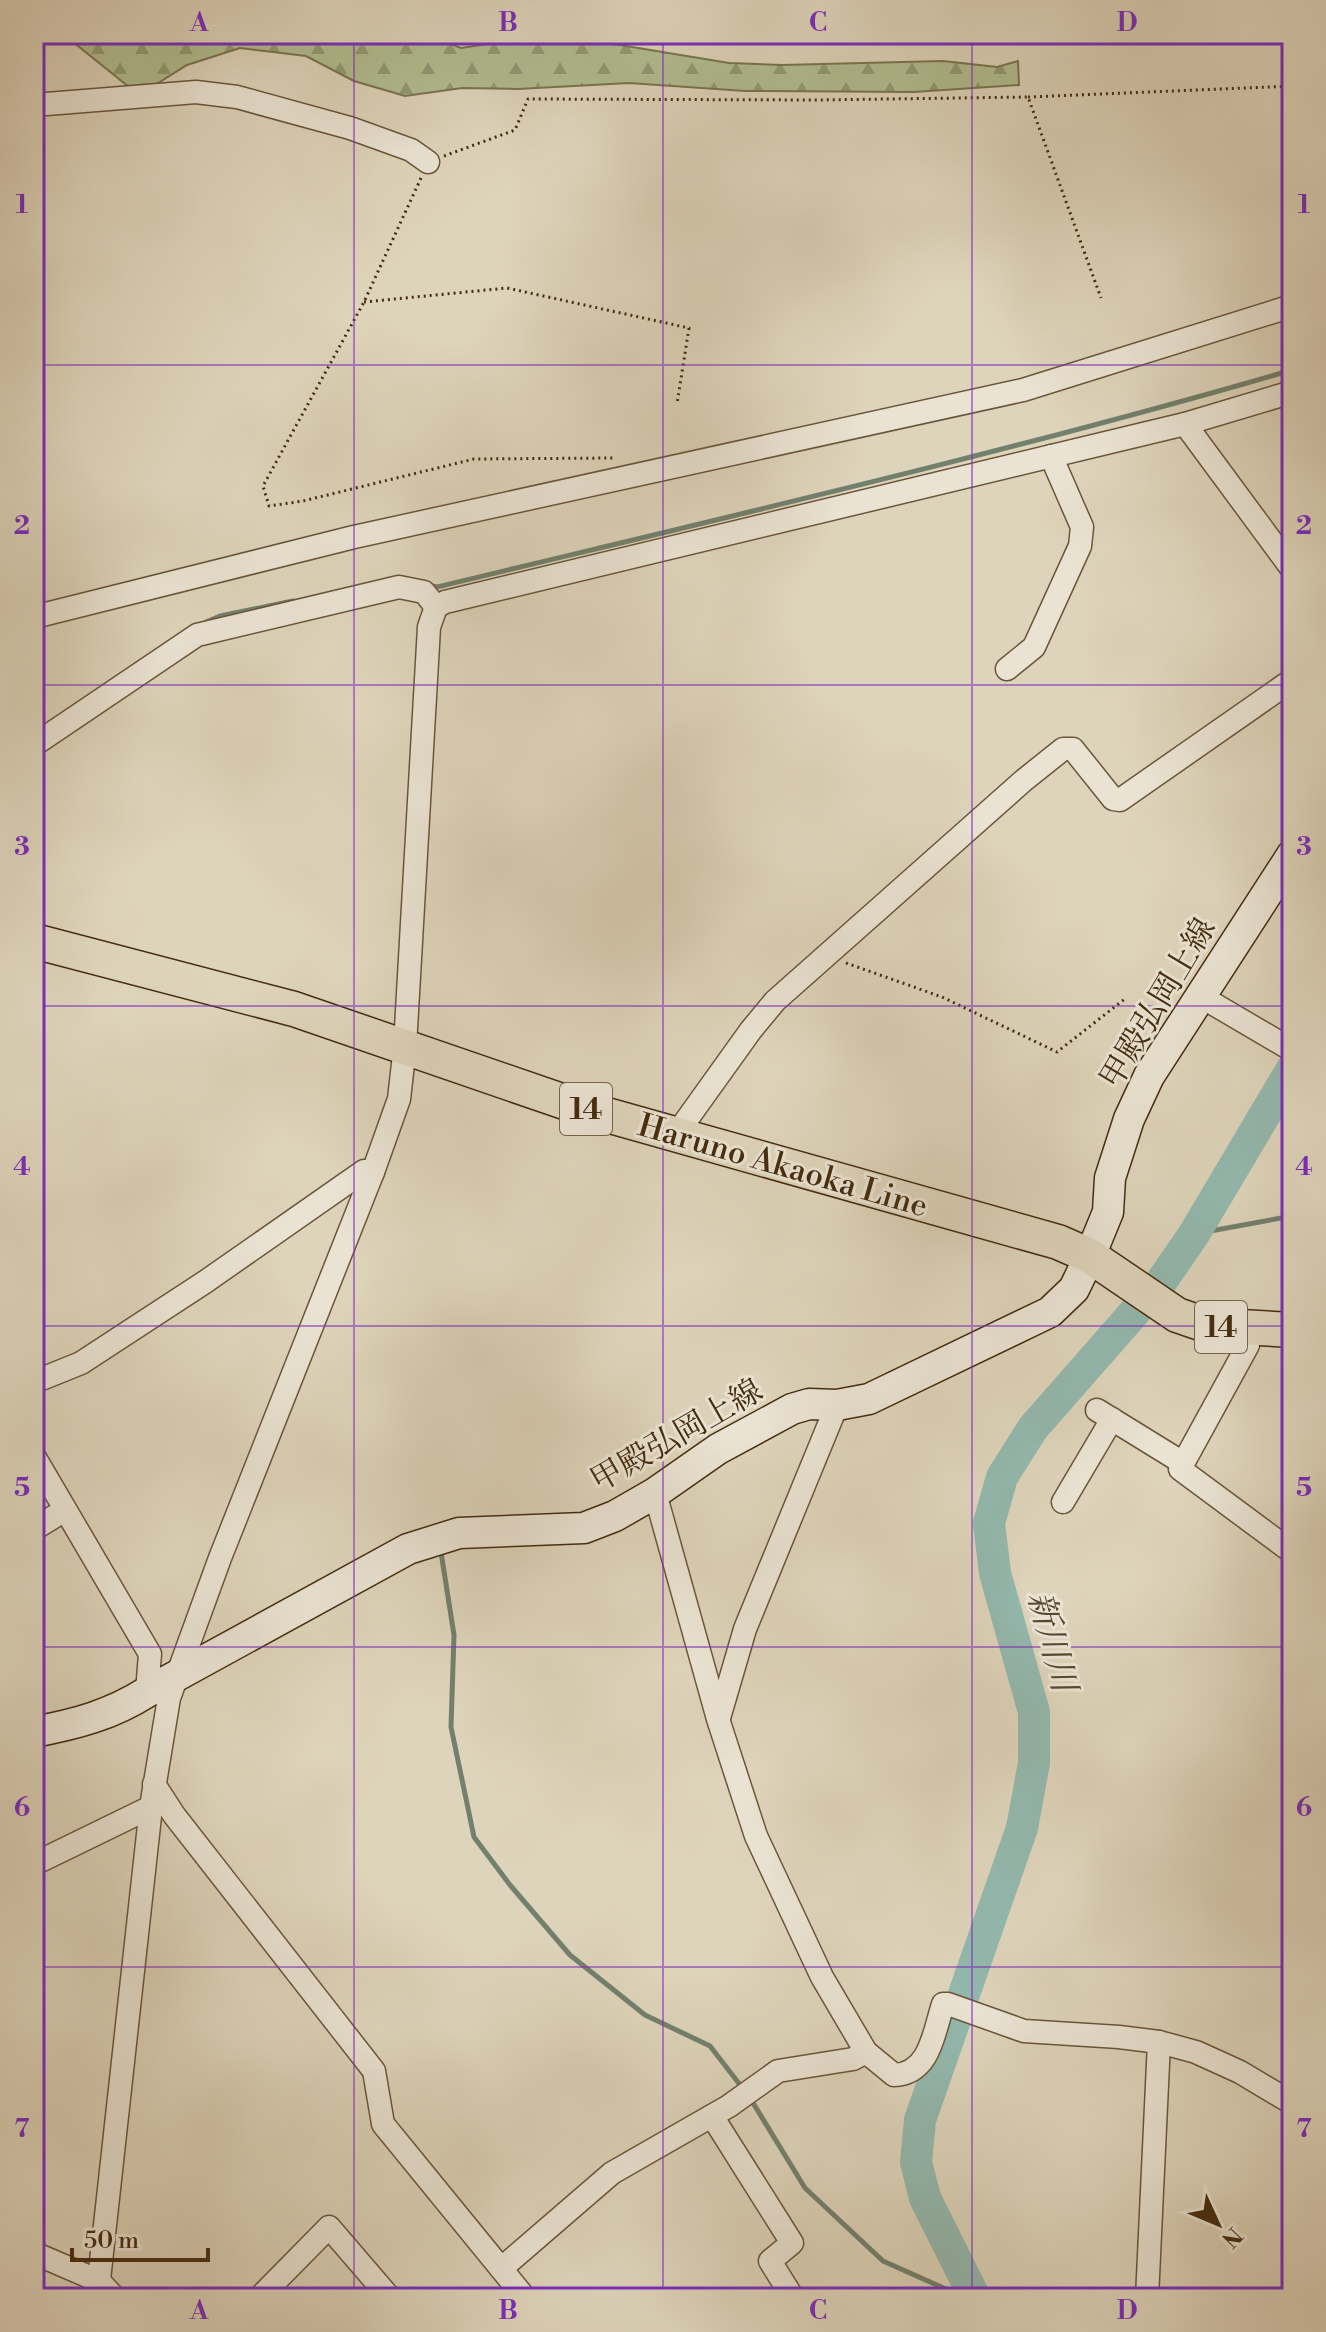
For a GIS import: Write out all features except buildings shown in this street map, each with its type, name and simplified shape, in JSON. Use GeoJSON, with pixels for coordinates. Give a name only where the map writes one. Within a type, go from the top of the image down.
{"type":"FeatureCollection","features":[{"type":"Feature","properties":{"kind":"main road","name":"甲殿弘岡上線"},"geometry":{"type":"LineString","coordinates":[[34,1732],[90,1721],[123,1708],[408,1549],[459,1533],[584,1528],[615,1516],[655,1493],[718,1449],[792,1409],[809,1404],[837,1405],[869,1399],[1050,1312],[1074,1289],[1090,1256],[1108,1212],[1110,1178],[1129,1119],[1149,1076],[1292,855]]}},
{"type":"Feature","properties":{"kind":"main road","name":"Haruno Akaoka Line"},"geometry":{"type":"LineString","coordinates":[[34,941],[294,1009],[582,1108],[1058,1242],[1090,1256],[1177,1315],[1206,1325],[1292,1330]]}},
{"type":"Feature","properties":{"kind":"street"},"geometry":{"type":"LineString","coordinates":[[34,105],[196,92],[237,97],[350,128],[411,150],[428,162]]}},
{"type":"Feature","properties":{"kind":"street"},"geometry":{"type":"LineString","coordinates":[[34,617],[354,537],[1023,390],[1292,306]]}},
{"type":"Feature","properties":{"kind":"street"},"geometry":{"type":"LineString","coordinates":[[98,2290],[151,1807],[169,1698],[399,1099],[405,1046],[429,627],[436,607],[445,602],[1185,424],[1292,392]]}},
{"type":"Feature","properties":{"kind":"street"},"geometry":{"type":"LineString","coordinates":[[1185,424],[1292,569]]}},
{"type":"Feature","properties":{"kind":"street"},"geometry":{"type":"LineString","coordinates":[[1007,669],[1034,647],[1080,546],[1082,527],[1051,456]]}},
{"type":"Feature","properties":{"kind":"street"},"geometry":{"type":"LineString","coordinates":[[34,745],[197,635],[399,587],[424,592],[436,607]]}},
{"type":"Feature","properties":{"kind":"street"},"geometry":{"type":"LineString","coordinates":[[34,601],[44,600],[70,608]]}},
{"type":"Feature","properties":{"kind":"street"},"geometry":{"type":"LineString","coordinates":[[675,1136],[775,1001],[1063,749],[1073,749],[1113,799],[1120,800],[1292,680]]}},
{"type":"Feature","properties":{"kind":"street"},"geometry":{"type":"LineString","coordinates":[[1200,996],[1292,1050]]}},
{"type":"Feature","properties":{"kind":"street"},"geometry":{"type":"LineString","coordinates":[[34,1382],[81,1363],[205,1282],[364,1171],[373,1172]]}},
{"type":"Feature","properties":{"kind":"street"},"geometry":{"type":"LineString","coordinates":[[1248,1329],[1248,1345],[1180,1469],[1292,1552]]}},
{"type":"Feature","properties":{"kind":"street"},"geometry":{"type":"LineString","coordinates":[[718,1719],[745,1629],[837,1405]]}},
{"type":"Feature","properties":{"kind":"street"},"geometry":{"type":"LineString","coordinates":[[1063,1502],[1105,1415],[1183,1463]]}},
{"type":"Feature","properties":{"kind":"street"},"geometry":{"type":"LineString","coordinates":[[34,1456],[150,1654],[147,1692]]}},
{"type":"Feature","properties":{"kind":"street"},"geometry":{"type":"LineString","coordinates":[[655,1493],[718,1719],[756,1836],[822,1977],[866,2052],[894,2075],[915,2070],[923,2062],[943,2004],[948,2004],[1024,2031],[1159,2042],[1196,2052],[1292,2103]]}},
{"type":"Feature","properties":{"kind":"street"},"geometry":{"type":"LineString","coordinates":[[34,1529],[65,1510]]}},
{"type":"Feature","properties":{"kind":"street"},"geometry":{"type":"LineString","coordinates":[[154,1784],[174,1815],[374,2071],[383,2124],[525,2298]]}},
{"type":"Feature","properties":{"kind":"street"},"geometry":{"type":"LineString","coordinates":[[34,1864],[151,1807]]}},
{"type":"Feature","properties":{"kind":"street"},"geometry":{"type":"LineString","coordinates":[[1147,2298],[1159,2042]]}},
{"type":"Feature","properties":{"kind":"street"},"geometry":{"type":"LineString","coordinates":[[502,2268],[612,2173],[720,2111],[778,2071],[853,2059],[866,2052]]}},
{"type":"Feature","properties":{"kind":"street"},"geometry":{"type":"LineString","coordinates":[[720,2111],[792,2243],[770,2261],[793,2298]]}},
{"type":"Feature","properties":{"kind":"street"},"geometry":{"type":"LineString","coordinates":[[259,2298],[329,2227],[390,2298]]}},
{"type":"Feature","properties":{"kind":"street"},"geometry":{"type":"LineString","coordinates":[[34,2253],[115,2298]]}},
{"type":"Feature","properties":{"kind":"path"},"geometry":{"type":"LineString","coordinates":[[617,458],[474,459],[303,501],[269,506],[263,486],[364,302],[428,162],[515,130],[528,99],[1028,97],[1292,86]]}},
{"type":"Feature","properties":{"kind":"path"},"geometry":{"type":"LineString","coordinates":[[1028,97],[1101,298]]}},
{"type":"Feature","properties":{"kind":"path"},"geometry":{"type":"LineString","coordinates":[[364,302],[507,288],[689,328],[677,404]]}},
{"type":"Feature","properties":{"kind":"path"},"geometry":{"type":"LineString","coordinates":[[827,956],[942,997],[1057,1052],[1126,998]]}},
{"type":"Feature","properties":{"kind":"green space"},"geometry":{"type":"Polygon","coordinates":[[[63,34],[425,34],[461,48],[515,40],[567,40],[620,45],[729,63],[782,65],[943,61],[997,67],[1018,61],[1019,85],[914,92],[745,91],[629,83],[518,89],[462,88],[405,96],[354,81],[306,56],[240,48],[187,65],[139,95],[63,34]]]}},
{"type":"Feature","properties":{"kind":"waterway"},"geometry":{"type":"LineString","coordinates":[[428,585],[437,587],[866,483],[1080,429],[1292,370]]}},
{"type":"Feature","properties":{"kind":"waterway"},"geometry":{"type":"LineString","coordinates":[[206,622],[220,616],[293,601]]}},
{"type":"Feature","properties":{"kind":"waterway","name":"新川川"},"geometry":{"type":"LineString","coordinates":[[975,2298],[925,2198],[916,2162],[920,2120],[1022,1828],[1034,1763],[1034,1712],[995,1573],[989,1523],[1002,1477],[1033,1428],[1161,1282],[1194,1234],[1292,1069]]}},
{"type":"Feature","properties":{"kind":"waterway"},"geometry":{"type":"LineString","coordinates":[[1194,1234],[1292,1216]]}},
{"type":"Feature","properties":{"kind":"waterway"},"geometry":{"type":"LineString","coordinates":[[441,1552],[454,1635],[451,1727],[474,1837],[570,1955],[645,2015],[710,2046],[744,2090]]}},
{"type":"Feature","properties":{"kind":"waterway"},"geometry":{"type":"LineString","coordinates":[[750,2098],[805,2188],[883,2261],[966,2298]]}}]}
